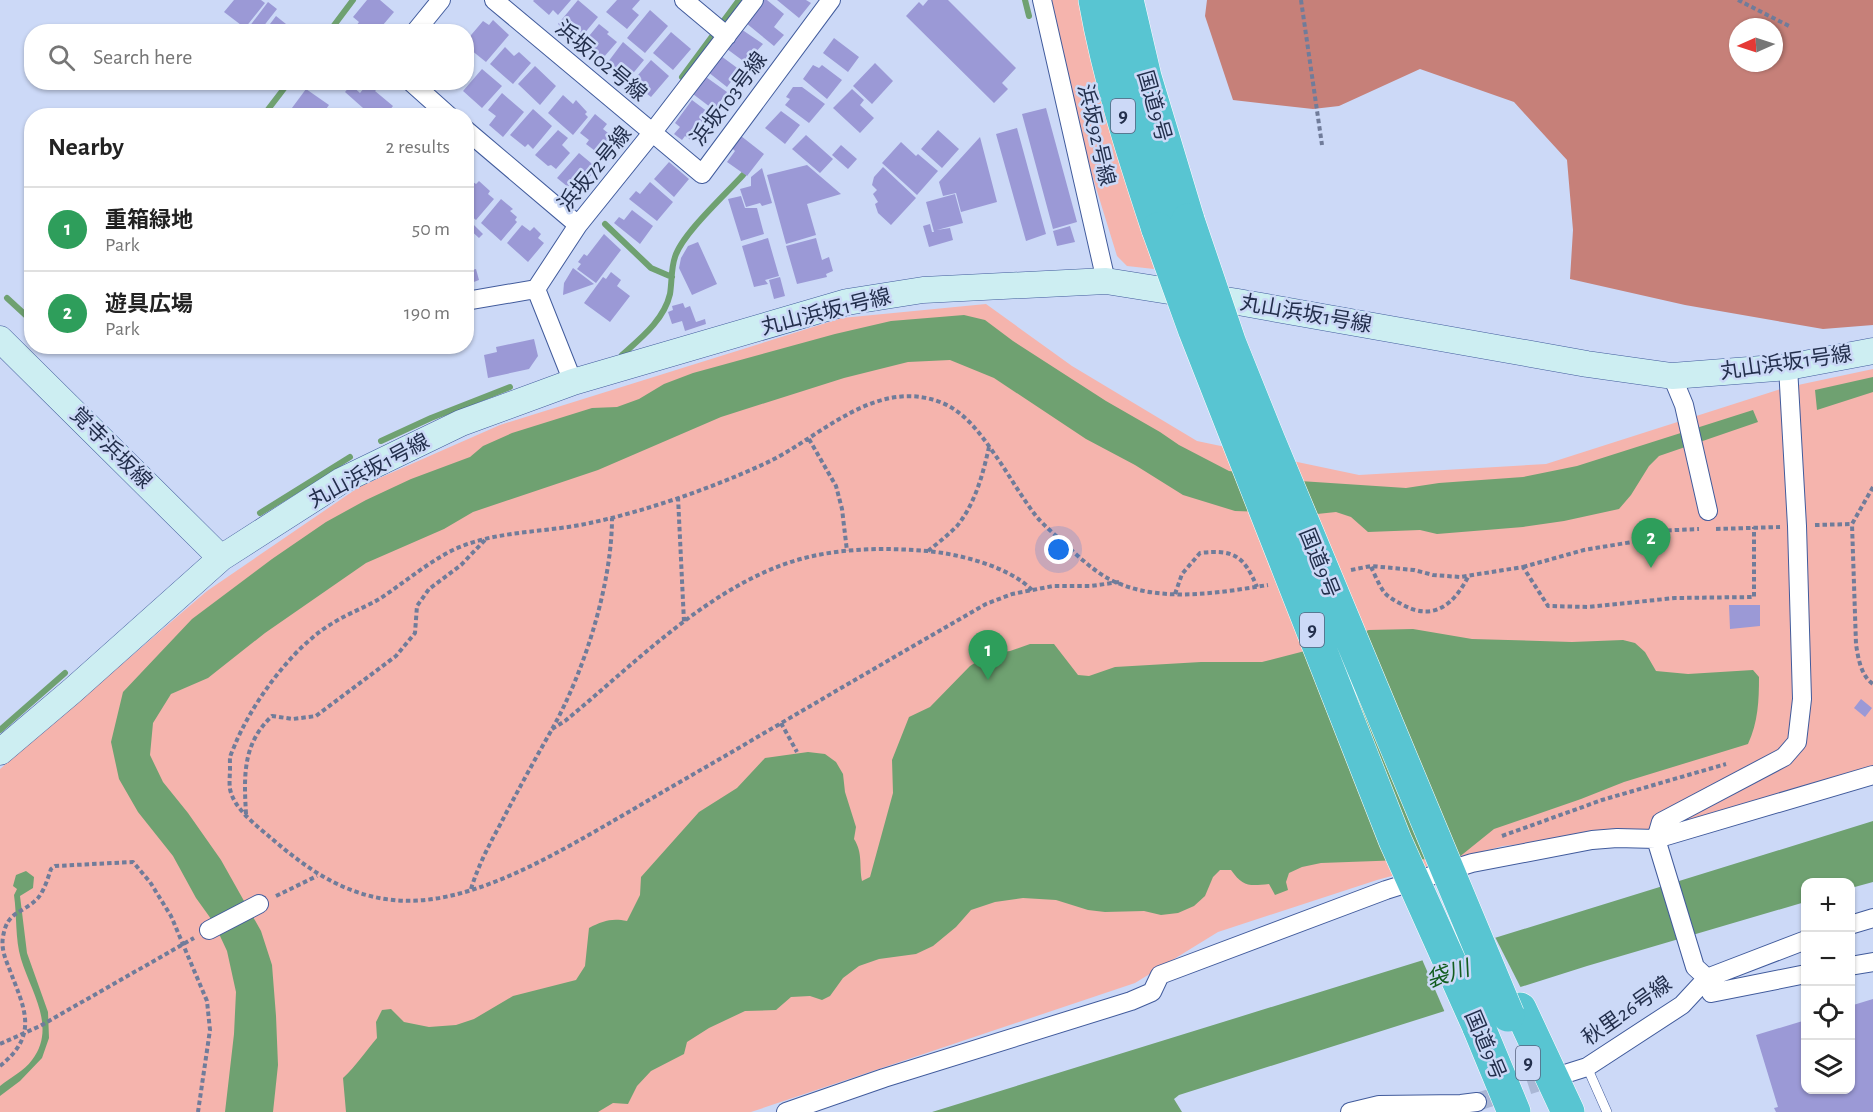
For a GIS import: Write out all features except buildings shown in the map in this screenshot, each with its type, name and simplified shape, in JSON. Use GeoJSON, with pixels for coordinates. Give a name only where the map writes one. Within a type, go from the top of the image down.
{"type":"FeatureCollection","features":[{"type":"Feature","properties":{"kind":"highway","name":"国道9号"},"geometry":{"type":"LineString","coordinates":[[1095,0],[1112,76],[1139,171],[1173,224],[1224,327],[1428,826],[1514,1012],[1548,1112]]}},
{"type":"Feature","properties":{"kind":"highway","name":"国道9号"},"geometry":{"type":"LineString","coordinates":[[1127,0],[1148,88],[1194,332],[1471,1028],[1514,1112]]}},
{"type":"Feature","properties":{"kind":"highway"},"geometry":{"type":"LineString","coordinates":[[1514,1012],[1568,1112]]}},
{"type":"Feature","properties":{"kind":"highway"},"geometry":{"type":"LineString","coordinates":[[1471,1028],[1474,1108]]}},
{"type":"Feature","properties":{"kind":"street"},"geometry":{"type":"LineString","coordinates":[[422,24],[441,0]]}},
{"type":"Feature","properties":{"kind":"street","name":"浜坂102号線"},"geometry":{"type":"LineString","coordinates":[[494,0],[652,133]]}},
{"type":"Feature","properties":{"kind":"street"},"geometry":{"type":"LineString","coordinates":[[684,0],[727,36]]}},
{"type":"Feature","properties":{"kind":"street","name":"浜坂72号線"},"geometry":{"type":"LineString","coordinates":[[536,289],[578,225],[754,0]]}},
{"type":"Feature","properties":{"kind":"street","name":"浜坂103号線"},"geometry":{"type":"LineString","coordinates":[[652,133],[702,174],[831,0]]}},
{"type":"Feature","properties":{"kind":"street","name":"浜坂92号線"},"geometry":{"type":"LineString","coordinates":[[1042,0],[1106,281]]}},
{"type":"Feature","properties":{"kind":"street"},"geometry":{"type":"LineString","coordinates":[[420,90],[440,108]]}},
{"type":"Feature","properties":{"kind":"street"},"geometry":{"type":"LineString","coordinates":[[474,137],[578,225]]}},
{"type":"Feature","properties":{"kind":"street","name":"丸山浜坂1号線"},"geometry":{"type":"LineString","coordinates":[[0,752],[72,692],[221,558],[341,481],[461,423],[573,382],[847,302],[923,290],[1106,281],[1587,364],[1672,376],[1788,367],[1873,351]]}},
{"type":"Feature","properties":{"kind":"street"},"geometry":{"type":"LineString","coordinates":[[474,300],[536,289],[573,382]]}},
{"type":"Feature","properties":{"kind":"street","name":"覚寺浜坂線"},"geometry":{"type":"LineString","coordinates":[[0,339],[221,558]]}},
{"type":"Feature","properties":{"kind":"street"},"geometry":{"type":"LineString","coordinates":[[1788,367],[1797,526],[1802,699],[1797,742],[1784,757],[1661,822],[1657,845],[1701,972],[1711,993],[1801,975]]}},
{"type":"Feature","properties":{"kind":"street"},"geometry":{"type":"LineString","coordinates":[[1672,376],[1684,405],[1707,511]]}},
{"type":"Feature","properties":{"kind":"street"},"geometry":{"type":"LineString","coordinates":[[786,1112],[884,1078],[1131,1001],[1152,992],[1160,975],[1386,890],[1464,865],[1592,840],[1617,838],[1657,845],[1873,776]]}},
{"type":"Feature","properties":{"kind":"street"},"geometry":{"type":"LineString","coordinates":[[209,930],[259,904]]}},
{"type":"Feature","properties":{"kind":"street"},"geometry":{"type":"LineString","coordinates":[[1855,924],[1873,918]]}},
{"type":"Feature","properties":{"kind":"street"},"geometry":{"type":"LineString","coordinates":[[1701,972],[1801,942]]}},
{"type":"Feature","properties":{"kind":"street"},"geometry":{"type":"LineString","coordinates":[[1855,965],[1873,962]]}},
{"type":"Feature","properties":{"kind":"street","name":"秋里26号線"},"geometry":{"type":"LineString","coordinates":[[1568,1073],[1587,1066],[1682,1005],[1701,972]]}},
{"type":"Feature","properties":{"kind":"street"},"geometry":{"type":"LineString","coordinates":[[1350,1112],[1378,1105],[1474,1108]]}},
{"type":"Feature","properties":{"kind":"lane"},"geometry":{"type":"LineString","coordinates":[[1587,1066],[1606,1112]]}},
{"type":"Feature","properties":{"kind":"path"},"geometry":{"type":"LineString","coordinates":[[1301,0],[1322,146]]}},
{"type":"Feature","properties":{"kind":"path"},"geometry":{"type":"LineString","coordinates":[[1738,0],[1791,27]]}},
{"type":"Feature","properties":{"kind":"path"},"geometry":{"type":"LineString","coordinates":[[1119,582],[1091,586],[1053,586],[1012,594],[986,604],[561,850],[510,876],[471,890],[428,899],[394,900],[349,890],[317,876],[275,842],[236,804],[230,792],[230,755],[246,719],[283,666],[328,625],[380,599],[416,572],[455,549],[485,539],[586,524],[637,512],[764,464],[846,415],[876,400],[908,396],[940,402],[965,417],[989,446],[1039,519],[1076,554],[1107,578],[1152,591],[1175,594],[1199,595],[1269,585]]}},
{"type":"Feature","properties":{"kind":"path"},"geometry":{"type":"LineString","coordinates":[[808,439],[836,486],[844,517],[847,551]]}},
{"type":"Feature","properties":{"kind":"path"},"geometry":{"type":"LineString","coordinates":[[928,551],[958,525],[978,486],[989,446]]}},
{"type":"Feature","properties":{"kind":"path"},"geometry":{"type":"LineString","coordinates":[[1873,487],[1852,524],[1856,644],[1859,663],[1869,682],[1873,684]]}},
{"type":"Feature","properties":{"kind":"path"},"geometry":{"type":"LineString","coordinates":[[678,497],[684,622]]}},
{"type":"Feature","properties":{"kind":"path"},"geometry":{"type":"LineString","coordinates":[[471,890],[477,868],[552,729],[584,656],[606,581],[611,550],[612,518]]}},
{"type":"Feature","properties":{"kind":"path"},"geometry":{"type":"LineString","coordinates":[[1345,571],[1371,566],[1460,577],[1523,567],[1584,550],[1638,541],[1655,531],[1852,524]]}},
{"type":"Feature","properties":{"kind":"path"},"geometry":{"type":"LineString","coordinates":[[1523,567],[1548,606],[1588,608],[1675,598],[1754,597],[1754,527]]}},
{"type":"Feature","properties":{"kind":"path"},"geometry":{"type":"LineString","coordinates":[[246,815],[245,771],[253,739],[260,727],[272,716],[293,719],[316,716],[396,656],[415,633],[417,606],[429,589],[461,565],[485,539]]}},
{"type":"Feature","properties":{"kind":"path"},"geometry":{"type":"LineString","coordinates":[[552,729],[566,721],[713,600],[754,577],[784,564],[847,551],[941,552],[986,565],[1013,576],[1023,581],[1032,590]]}},
{"type":"Feature","properties":{"kind":"path"},"geometry":{"type":"LineString","coordinates":[[1175,594],[1182,574],[1200,553],[1215,551],[1233,554],[1245,562],[1257,586]]}},
{"type":"Feature","properties":{"kind":"path"},"geometry":{"type":"LineString","coordinates":[[1371,566],[1383,591],[1391,598],[1421,613],[1438,610],[1447,604],[1469,575]]}},
{"type":"Feature","properties":{"kind":"path"},"geometry":{"type":"LineString","coordinates":[[781,723],[797,752]]}},
{"type":"Feature","properties":{"kind":"path"},"geometry":{"type":"LineString","coordinates":[[1502,836],[1602,800],[1737,761]]}},
{"type":"Feature","properties":{"kind":"path"},"geometry":{"type":"LineString","coordinates":[[0,1066],[17,1049],[25,1032],[25,1010],[4,956],[2,940],[6,924],[14,913],[38,898],[51,869],[55,866],[133,862],[150,882],[171,916],[207,1001],[210,1030],[198,1112]]}},
{"type":"Feature","properties":{"kind":"path"},"geometry":{"type":"LineString","coordinates":[[259,904],[317,876]]}},
{"type":"Feature","properties":{"kind":"path"},"geometry":{"type":"LineString","coordinates":[[0,1044],[40,1026],[209,930]]}},
{"type":"Feature","properties":{"kind":"shaded area"},"geometry":{"type":"Polygon","coordinates":[[[1049,0],[1081,0],[1154,269],[1127,266],[1117,256],[1085,152],[1049,0]]]}},
{"type":"Feature","properties":{"kind":"shaded area"},"geometry":{"type":"Polygon","coordinates":[[[1207,0],[1873,0],[1873,325],[1823,329],[1685,305],[1570,279],[1573,230],[1567,160],[1514,102],[1420,69],[1339,106],[1313,109],[1233,100],[1205,16],[1207,0]]]}},
{"type":"Feature","properties":{"kind":"shaded area"},"geometry":{"type":"Polygon","coordinates":[[[986,304],[1072,366],[1197,441],[1359,475],[1546,464],[1784,388],[1873,369],[1873,769],[1672,830],[1503,846],[1377,880],[1218,932],[1135,983],[751,1112],[0,1112],[0,769],[207,591],[359,487],[500,425],[842,318],[986,304]]]}},
{"type":"Feature","properties":{"kind":"water"},"geometry":{"type":"Polygon","coordinates":[[[964,315],[985,320],[1013,341],[1106,401],[1179,445],[1229,471],[1300,481],[1406,488],[1439,483],[1523,477],[1577,466],[1753,410],[1758,422],[1659,456],[1649,466],[1631,495],[1619,509],[1523,527],[1437,534],[1420,530],[1368,532],[1351,517],[1336,512],[1317,514],[1235,511],[1183,495],[1135,465],[1086,439],[994,378],[950,360],[908,362],[844,378],[721,417],[598,470],[473,512],[444,529],[366,563],[265,633],[208,678],[171,694],[153,723],[150,755],[163,782],[221,860],[261,931],[272,965],[278,1065],[273,1112],[225,1112],[234,1034],[236,992],[227,951],[214,923],[196,898],[173,856],[138,812],[119,779],[111,742],[123,692],[192,619],[326,522],[411,479],[470,457],[483,446],[512,433],[592,408],[617,407],[639,399],[664,384],[693,373],[835,334],[891,321],[964,315]]]}},
{"type":"Feature","properties":{"kind":"water"},"geometry":{"type":"Polygon","coordinates":[[[1873,377],[1873,392],[1817,410],[1815,390],[1873,377]]]}},
{"type":"Feature","properties":{"kind":"water"},"geometry":{"type":"Polygon","coordinates":[[[1413,629],[1472,639],[1572,642],[1623,640],[1635,643],[1645,652],[1656,671],[1688,674],[1753,670],[1759,677],[1754,728],[1748,744],[1624,782],[1494,829],[1458,858],[1321,863],[1302,867],[1289,873],[1286,882],[1288,890],[1275,895],[1269,884],[1247,884],[1239,880],[1231,870],[1220,870],[1213,877],[1205,896],[1194,906],[1178,913],[1161,915],[1144,911],[1088,910],[1056,900],[1023,898],[995,902],[971,910],[956,927],[933,946],[916,954],[879,959],[859,966],[843,978],[830,996],[822,1000],[810,996],[791,997],[776,1010],[745,1011],[709,1028],[687,1042],[684,1054],[651,1071],[637,1086],[628,1104],[613,1103],[598,1112],[346,1112],[343,1078],[377,1038],[376,1022],[382,1010],[391,1009],[404,1022],[429,1027],[456,1025],[474,1019],[513,996],[576,980],[585,966],[589,928],[607,921],[627,921],[640,895],[641,877],[699,812],[737,788],[765,758],[808,752],[825,754],[836,762],[843,774],[845,792],[856,827],[854,839],[860,854],[862,881],[870,877],[893,793],[892,760],[909,717],[930,707],[970,666],[989,654],[1010,651],[1030,644],[1054,644],[1078,675],[1089,676],[1115,667],[1201,662],[1262,662],[1369,630],[1413,629]]]}},
{"type":"Feature","properties":{"kind":"water","name":"袋川"},"geometry":{"type":"Polygon","coordinates":[[[1873,821],[1873,882],[1855,887],[1855,878],[1801,878],[1801,903],[1587,966],[1179,1095],[1174,1099],[1182,1112],[932,1112],[1873,821]]]}},
{"type":"Feature","properties":{"kind":"water"},"geometry":{"type":"Polygon","coordinates":[[[26,871],[34,877],[33,888],[20,896],[27,953],[48,1012],[49,1038],[42,1058],[20,1081],[0,1096],[0,1086],[32,1060],[39,1048],[42,1035],[40,1009],[21,959],[17,935],[14,895],[17,889],[13,886],[16,875],[26,871]]]}},
{"type":"Feature","properties":{"kind":"pier"},"geometry":{"type":"Polygon","coordinates":[[[1494,935],[1522,990],[1446,1015],[1421,957],[1494,935]]]}},
{"type":"Feature","properties":{"kind":"waterway"},"geometry":{"type":"LineString","coordinates":[[335,24],[353,0]]}},
{"type":"Feature","properties":{"kind":"waterway"},"geometry":{"type":"LineString","coordinates":[[682,77],[739,0]]}},
{"type":"Feature","properties":{"kind":"waterway"},"geometry":{"type":"LineString","coordinates":[[1025,0],[1029,16]]}},
{"type":"Feature","properties":{"kind":"waterway"},"geometry":{"type":"LineString","coordinates":[[269,108],[283,90]]}},
{"type":"Feature","properties":{"kind":"waterway"},"geometry":{"type":"LineString","coordinates":[[622,355],[651,328],[663,312],[670,294],[675,257],[686,237],[743,175]]}},
{"type":"Feature","properties":{"kind":"waterway"},"geometry":{"type":"LineString","coordinates":[[605,224],[651,268],[672,277]]}},
{"type":"Feature","properties":{"kind":"waterway"},"geometry":{"type":"LineString","coordinates":[[7,298],[24,314]]}},
{"type":"Feature","properties":{"kind":"waterway"},"geometry":{"type":"LineString","coordinates":[[381,441],[431,418],[510,387]]}},
{"type":"Feature","properties":{"kind":"waterway"},"geometry":{"type":"LineString","coordinates":[[260,513],[350,457]]}},
{"type":"Feature","properties":{"kind":"waterway"},"geometry":{"type":"LineString","coordinates":[[0,730],[65,673]]}},
{"type":"Feature","properties":{"kind":"tunnel"},"geometry":{"type":"LineString","coordinates":[[1477,1102],[1558,1076]]}},
{"type":"Feature","properties":{"kind":"place","name":"遊具広場"},"geometry":{"type":"Point","coordinates":[1651,568]}},
{"type":"Feature","properties":{"kind":"place","name":"重箱緑地"},"geometry":{"type":"Point","coordinates":[988,680]}}]}
